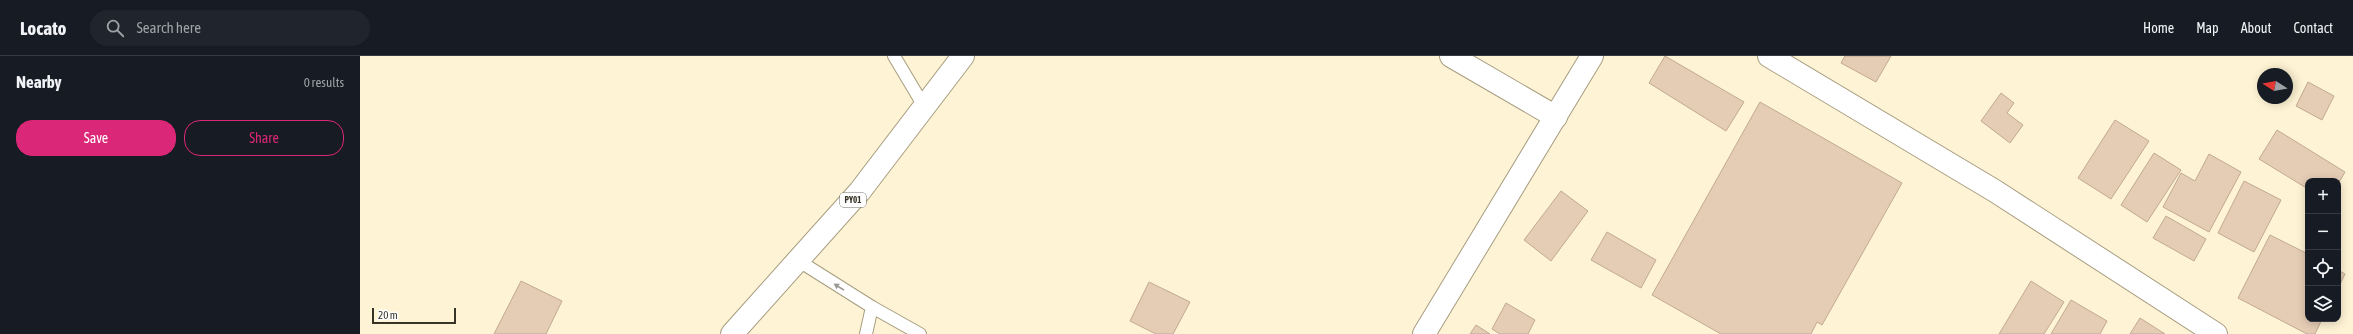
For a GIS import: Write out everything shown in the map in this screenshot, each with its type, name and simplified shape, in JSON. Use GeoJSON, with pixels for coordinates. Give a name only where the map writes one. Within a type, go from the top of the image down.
{"type":"FeatureCollection","features":[{"type":"Feature","properties":{"kind":"main road","name":"PY01"},"geometry":{"type":"LineString","coordinates":[[732,334],[860,192],[963,56]]}},
{"type":"Feature","properties":{"kind":"main road"},"geometry":{"type":"LineString","coordinates":[[1451,56],[1556,117]]}},
{"type":"Feature","properties":{"kind":"main road"},"geometry":{"type":"LineString","coordinates":[[1424,334],[1592,56]]}},
{"type":"Feature","properties":{"kind":"main road"},"geometry":{"type":"LineString","coordinates":[[1769,56],[1996,191],[2216,334]]}},
{"type":"Feature","properties":{"kind":"lane"},"geometry":{"type":"LineString","coordinates":[[894,56],[925,108]]}},
{"type":"Feature","properties":{"kind":"lane"},"geometry":{"type":"LineString","coordinates":[[799,261],[872,307],[920,334]]}},
{"type":"Feature","properties":{"kind":"lane"},"geometry":{"type":"LineString","coordinates":[[866,334],[872,307]]}},
{"type":"Feature","properties":{"kind":"building"},"geometry":{"type":"Polygon","coordinates":[[[1665,56],[1744,102],[1726,131],[1649,83],[1665,56]]]}},
{"type":"Feature","properties":{"kind":"building"},"geometry":{"type":"Polygon","coordinates":[[[1845,56],[1891,56],[1876,82],[1841,63],[1845,56]]]}},
{"type":"Feature","properties":{"kind":"building"},"geometry":{"type":"Polygon","coordinates":[[[2308,82],[2334,96],[2322,120],[2296,106],[2308,82]]]}},
{"type":"Feature","properties":{"kind":"building"},"geometry":{"type":"Polygon","coordinates":[[[2001,93],[2014,103],[2007,113],[2023,125],[2010,143],[1981,121],[2001,93]]]}},
{"type":"Feature","properties":{"kind":"building"},"geometry":{"type":"Polygon","coordinates":[[[1760,102],[1902,183],[1822,325],[1817,322],[1811,334],[1721,334],[1652,295],[1760,102]]]}},
{"type":"Feature","properties":{"kind":"building"},"geometry":{"type":"Polygon","coordinates":[[[2115,120],[2149,141],[2111,199],[2078,178],[2115,120]]]}},
{"type":"Feature","properties":{"kind":"building"},"geometry":{"type":"Polygon","coordinates":[[[2277,130],[2345,172],[2341,179],[2305,178],[2305,187],[2259,159],[2277,130]]]}},
{"type":"Feature","properties":{"kind":"building"},"geometry":{"type":"Polygon","coordinates":[[[2154,153],[2181,170],[2147,222],[2121,205],[2154,153]]]}},
{"type":"Feature","properties":{"kind":"building"},"geometry":{"type":"Polygon","coordinates":[[[2209,154],[2241,172],[2209,232],[2163,207],[2181,173],[2195,181],[2209,154]]]}},
{"type":"Feature","properties":{"kind":"building"},"geometry":{"type":"Polygon","coordinates":[[[2244,181],[2281,200],[2254,252],[2218,233],[2244,181]]]}},
{"type":"Feature","properties":{"kind":"building"},"geometry":{"type":"Polygon","coordinates":[[[1561,191],[1588,211],[1551,261],[1524,240],[1561,191]]]}},
{"type":"Feature","properties":{"kind":"building"},"geometry":{"type":"Polygon","coordinates":[[[2166,216],[2206,239],[2194,261],[2153,238],[2166,216]]]}},
{"type":"Feature","properties":{"kind":"building"},"geometry":{"type":"Polygon","coordinates":[[[1607,232],[1656,260],[1641,288],[1591,260],[1607,232]]]}},
{"type":"Feature","properties":{"kind":"building"},"geometry":{"type":"Polygon","coordinates":[[[2270,235],[2305,252],[2305,322],[2321,322],[2315,334],[2307,334],[2238,298],[2270,235]]]}},
{"type":"Feature","properties":{"kind":"building"},"geometry":{"type":"Polygon","coordinates":[[[2341,272],[2345,274],[2341,282],[2341,272]]]}},
{"type":"Feature","properties":{"kind":"building"},"geometry":{"type":"Polygon","coordinates":[[[521,281],[562,301],[546,334],[494,334],[521,281]]]}},
{"type":"Feature","properties":{"kind":"building"},"geometry":{"type":"Polygon","coordinates":[[[2031,281],[2064,302],[2044,334],[1999,334],[2031,281]]]}},
{"type":"Feature","properties":{"kind":"building"},"geometry":{"type":"Polygon","coordinates":[[[1149,282],[1190,302],[1173,334],[1156,334],[1130,321],[1149,282]]]}},
{"type":"Feature","properties":{"kind":"building"},"geometry":{"type":"Polygon","coordinates":[[[2071,300],[2107,321],[2100,334],[2051,334],[2071,300]]]}},
{"type":"Feature","properties":{"kind":"building"},"geometry":{"type":"Polygon","coordinates":[[[1506,303],[1535,320],[1528,334],[1500,334],[1492,329],[1506,303]]]}},
{"type":"Feature","properties":{"kind":"building"},"geometry":{"type":"Polygon","coordinates":[[[2140,318],[2165,334],[2130,334],[2140,318]]]}},
{"type":"Feature","properties":{"kind":"building"},"geometry":{"type":"Polygon","coordinates":[[[1476,325],[1490,334],[1470,334],[1476,325]]]}}]}
